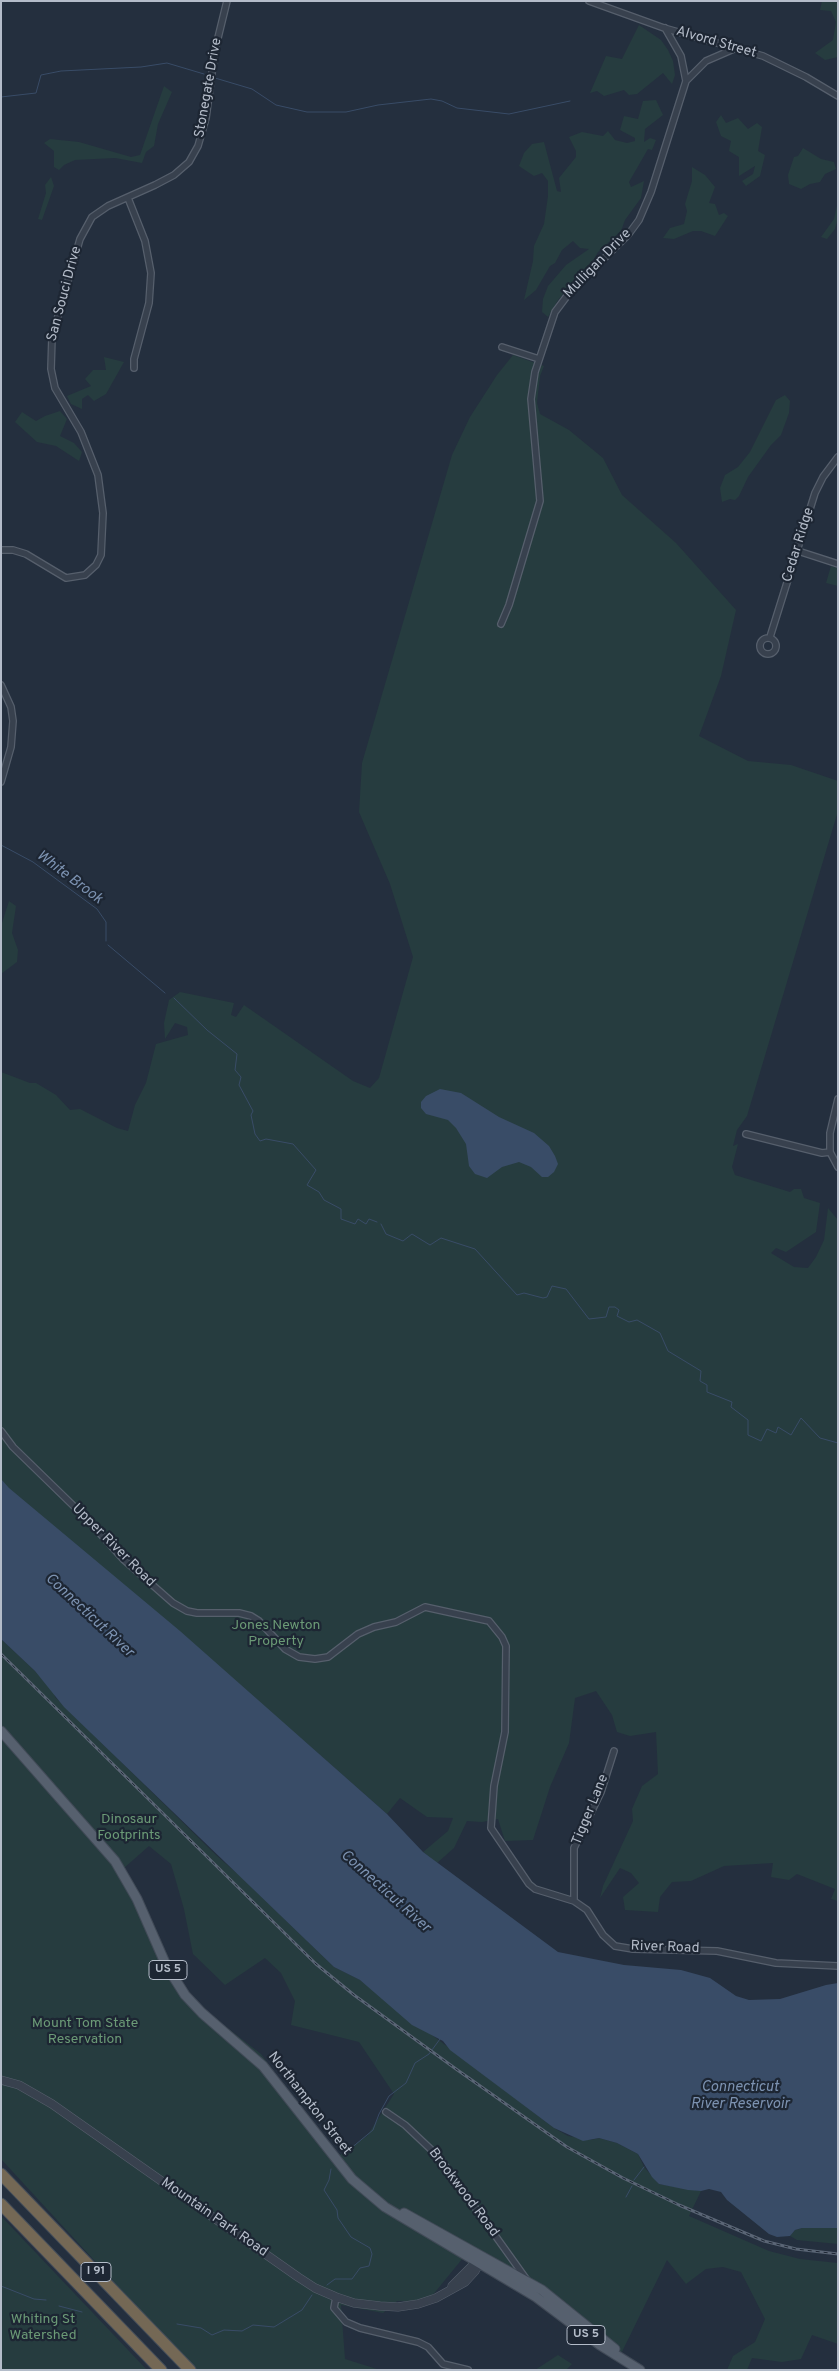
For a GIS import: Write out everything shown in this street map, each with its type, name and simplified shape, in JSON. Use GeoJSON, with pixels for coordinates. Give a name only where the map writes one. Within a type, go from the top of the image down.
{"type":"FeatureCollection","features":[{"type":"Feature","properties":{"kind":"highway","name":"I 91"},"geometry":{"type":"LineString","coordinates":[[1,2174],[190,2370]]}},
{"type":"Feature","properties":{"kind":"highway","name":"I 91"},"geometry":{"type":"LineString","coordinates":[[1,2204],[161,2370]]}},
{"type":"Feature","properties":{"kind":"main road","name":"Northampton Street"},"geometry":{"type":"LineString","coordinates":[[1,1731],[115,1861],[137,1899],[166,1965],[185,1995],[202,2013],[263,2066],[342,2168],[362,2188],[479,2261]]}},
{"type":"Feature","properties":{"kind":"main road","name":"US 5"},"geometry":{"type":"LineString","coordinates":[[479,2261],[530,2284],[552,2298],[639,2369]]}},
{"type":"Feature","properties":{"kind":"main road","name":"US 5"},"geometry":{"type":"LineString","coordinates":[[479,2261],[536,2297],[600,2346],[639,2369]]}},
{"type":"Feature","properties":{"kind":"street","name":"Stonegate Drive"},"geometry":{"type":"LineString","coordinates":[[128,198],[174,175],[189,162],[198,146],[206,118],[215,50],[227,1]]}},
{"type":"Feature","properties":{"kind":"street","name":"Alvord Street"},"geometry":{"type":"LineString","coordinates":[[589,1],[664,28],[736,48],[785,66],[837,93]]}},
{"type":"Feature","properties":{"kind":"street","name":"Mulligan Drive"},"geometry":{"type":"LineString","coordinates":[[664,28],[681,56],[686,81]]}},
{"type":"Feature","properties":{"kind":"street","name":"Mulligan Drive"},"geometry":{"type":"LineString","coordinates":[[501,624],[509,605],[540,501],[530,403],[539,359],[558,305],[628,235],[644,210],[686,81],[706,61],[736,48]]}},
{"type":"Feature","properties":{"kind":"street"},"geometry":{"type":"LineString","coordinates":[[128,198],[145,241],[151,272],[149,303],[134,368]]}},
{"type":"Feature","properties":{"kind":"street","name":"San Souci Drive"},"geometry":{"type":"LineString","coordinates":[[1,550],[13,550],[26,554],[66,578],[85,576],[96,565],[101,555],[103,513],[98,475],[81,432],[55,388],[51,369],[50,348],[61,302],[85,227],[97,213],[128,198]]}},
{"type":"Feature","properties":{"kind":"street"},"geometry":{"type":"LineString","coordinates":[[502,347],[539,359]]}},
{"type":"Feature","properties":{"kind":"street","name":"Cedar Ridge"},"geometry":{"type":"LineString","coordinates":[[770,637],[817,487],[838,457]]}},
{"type":"Feature","properties":{"kind":"street"},"geometry":{"type":"LineString","coordinates":[[798,551],[838,564]]}},
{"type":"Feature","properties":{"kind":"street"},"geometry":{"type":"LineString","coordinates":[[1,685],[11,707],[14,721],[11,747],[1,782]]}},
{"type":"Feature","properties":{"kind":"street"},"geometry":{"type":"LineString","coordinates":[[838,1098],[830,1133],[830,1152],[838,1167]]}},
{"type":"Feature","properties":{"kind":"street"},"geometry":{"type":"LineString","coordinates":[[746,1134],[822,1153],[830,1152]]}},
{"type":"Feature","properties":{"kind":"street","name":"Upper River Road"},"geometry":{"type":"LineString","coordinates":[[1,1431],[13,1447],[87,1519],[124,1560],[173,1603],[187,1611],[197,1613],[239,1613],[251,1616],[259,1621],[285,1649],[299,1657],[315,1659],[328,1657],[358,1634],[374,1627],[396,1622],[425,1607],[489,1621],[502,1637],[506,1646],[505,1732],[500,1763]]}},
{"type":"Feature","properties":{"kind":"street","name":"Tigger Lane"},"geometry":{"type":"LineString","coordinates":[[574,1901],[574,1848],[601,1792],[614,1751]]}},
{"type":"Feature","properties":{"kind":"street","name":"River Road"},"geometry":{"type":"LineString","coordinates":[[500,1763],[494,1786],[491,1828],[529,1884],[535,1889],[574,1901],[587,1910],[603,1935],[616,1946],[633,1949],[712,1950],[776,1963],[838,1966]]}},
{"type":"Feature","properties":{"kind":"street","name":"Mountain Park Road"},"geometry":{"type":"LineString","coordinates":[[1,2080],[18,2085],[52,2104],[298,2277],[336,2297],[354,2303],[398,2307],[418,2304],[442,2295],[479,2261]]}},
{"type":"Feature","properties":{"kind":"street","name":"Brookwood Road"},"geometry":{"type":"LineString","coordinates":[[386,2112],[405,2125],[439,2158],[530,2284]]}},
{"type":"Feature","properties":{"kind":"street"},"geometry":{"type":"LineString","coordinates":[[336,2297],[334,2308],[346,2322],[360,2328],[418,2342],[428,2347],[443,2364],[468,2370]]}},
{"type":"Feature","properties":{"kind":"green space"},"geometry":{"type":"Polygon","coordinates":[[[822,1],[838,1],[838,57],[825,60],[815,53],[833,40],[836,22],[831,11],[820,10],[822,1]]]}},
{"type":"Feature","properties":{"kind":"green space"},"geometry":{"type":"Polygon","coordinates":[[[639,25],[661,40],[668,50],[673,61],[675,75],[672,84],[663,73],[637,94],[629,95],[624,90],[604,96],[597,91],[590,93],[606,56],[622,59],[639,25]]]}},
{"type":"Feature","properties":{"kind":"green space"},"geometry":{"type":"Polygon","coordinates":[[[164,86],[172,92],[158,124],[154,146],[146,152],[142,163],[115,158],[75,160],[64,165],[59,170],[54,167],[54,151],[44,143],[50,139],[79,142],[131,157],[140,155],[164,86]]]}},
{"type":"Feature","properties":{"kind":"green space"},"geometry":{"type":"Polygon","coordinates":[[[656,100],[663,115],[645,129],[644,142],[650,138],[656,140],[652,150],[648,149],[629,182],[631,187],[644,181],[641,198],[625,220],[621,231],[598,252],[558,300],[548,317],[542,312],[543,299],[548,286],[566,265],[589,249],[580,248],[573,241],[562,250],[536,290],[524,300],[533,261],[534,246],[544,224],[548,181],[542,173],[534,176],[519,166],[524,153],[532,144],[544,142],[557,191],[561,192],[559,178],[576,157],[576,151],[569,137],[582,132],[603,136],[608,131],[615,140],[627,143],[635,141],[635,138],[620,130],[624,116],[638,119],[643,101],[656,100]]]}},
{"type":"Feature","properties":{"kind":"green space"},"geometry":{"type":"Polygon","coordinates":[[[721,115],[726,123],[738,118],[748,129],[757,123],[762,127],[758,151],[765,155],[760,176],[746,186],[742,181],[753,174],[755,166],[739,176],[739,157],[729,151],[731,141],[721,136],[716,122],[721,115]]]}},
{"type":"Feature","properties":{"kind":"green space"},"geometry":{"type":"Polygon","coordinates":[[[803,148],[821,159],[834,162],[836,169],[825,174],[820,182],[810,184],[801,189],[789,184],[788,175],[794,157],[798,156],[803,148]]]}},
{"type":"Feature","properties":{"kind":"green space"},"geometry":{"type":"Polygon","coordinates":[[[692,167],[705,175],[715,187],[709,203],[715,204],[719,215],[724,213],[728,216],[715,236],[701,231],[693,231],[674,239],[663,238],[670,228],[684,224],[687,211],[685,204],[692,181],[692,167]]]}},
{"type":"Feature","properties":{"kind":"green space"},"geometry":{"type":"Polygon","coordinates":[[[51,177],[54,186],[42,220],[38,219],[46,193],[45,185],[51,177]]]}},
{"type":"Feature","properties":{"kind":"green space"},"geometry":{"type":"Polygon","coordinates":[[[838,201],[838,218],[835,229],[827,239],[821,237],[834,219],[838,201]]]}},
{"type":"Feature","properties":{"kind":"green space","name":"Jones Newton Property"},"geometry":{"type":"Polygon","coordinates":[[[513,355],[544,366],[540,376],[537,403],[540,414],[569,430],[603,458],[622,495],[676,543],[736,610],[721,676],[699,736],[748,761],[791,765],[838,781],[838,811],[747,1116],[737,1130],[733,1146],[738,1144],[732,1167],[735,1175],[790,1192],[794,1189],[801,1189],[804,1198],[820,1203],[816,1232],[786,1252],[776,1248],[771,1253],[794,1267],[808,1268],[816,1257],[824,1240],[828,1208],[838,1220],[838,1901],[831,1899],[835,1889],[797,1874],[789,1880],[771,1877],[773,1863],[724,1866],[691,1881],[672,1882],[660,1897],[658,1912],[625,1910],[623,1897],[639,1883],[631,1873],[620,1868],[600,1898],[603,1886],[633,1821],[632,1809],[642,1786],[658,1774],[656,1732],[630,1736],[617,1732],[612,1715],[596,1691],[575,1698],[569,1743],[550,1787],[533,1840],[505,1841],[498,1819],[482,1822],[467,1821],[454,1848],[437,1863],[423,1852],[448,1831],[453,1818],[427,1817],[400,1798],[387,1814],[304,1741],[1,1496],[1,1072],[30,1083],[36,1083],[56,1095],[70,1110],[80,1109],[117,1128],[128,1131],[135,1105],[146,1083],[156,1044],[188,1035],[187,1027],[175,1023],[165,1039],[164,1023],[169,1000],[180,992],[234,1003],[231,1015],[236,1017],[244,1005],[353,1081],[370,1088],[379,1078],[413,957],[390,884],[359,812],[362,763],[452,455],[470,417],[497,375],[513,355]]]}},
{"type":"Feature","properties":{"kind":"green space"},"geometry":{"type":"Polygon","coordinates":[[[104,357],[124,362],[106,394],[94,401],[88,395],[82,399],[82,409],[71,404],[67,396],[91,386],[85,379],[93,370],[106,370],[104,357]]]}},
{"type":"Feature","properties":{"kind":"green space"},"geometry":{"type":"Polygon","coordinates":[[[785,395],[790,401],[789,413],[781,435],[771,445],[748,477],[739,496],[735,500],[730,499],[722,502],[720,488],[725,475],[738,467],[750,452],[776,400],[785,395]]]}},
{"type":"Feature","properties":{"kind":"green space"},"geometry":{"type":"Polygon","coordinates":[[[60,411],[67,419],[60,436],[74,443],[82,452],[79,461],[56,446],[37,442],[15,422],[22,412],[36,421],[60,411]]]}},
{"type":"Feature","properties":{"kind":"green space"},"geometry":{"type":"Polygon","coordinates":[[[831,566],[838,568],[838,586],[826,583],[831,566]]]}},
{"type":"Feature","properties":{"kind":"green space"},"geometry":{"type":"Polygon","coordinates":[[[9,901],[16,906],[12,933],[18,950],[17,962],[1,974],[1,926],[9,901]]]}},
{"type":"Feature","properties":{"kind":"green space"},"geometry":{"type":"Polygon","coordinates":[[[1,1639],[54,1691],[55,1697],[217,1856],[334,1967],[360,1980],[554,2128],[568,2136],[591,2140],[599,2138],[617,2143],[638,2154],[644,2167],[659,2184],[701,2191],[689,2216],[769,2251],[800,2259],[838,2263],[838,2344],[812,2335],[801,2359],[782,2362],[752,2358],[747,2370],[727,2370],[733,2356],[755,2342],[765,2319],[741,2272],[723,2267],[706,2269],[686,2284],[667,2260],[617,2362],[535,2281],[472,2247],[427,2302],[397,2301],[383,2313],[341,2305],[345,2359],[380,2370],[195,2370],[1,2159],[1,1639]],[[149,1846],[124,1868],[152,1938],[189,1998],[261,2054],[337,2157],[367,2136],[394,2094],[359,2042],[291,2025],[295,2001],[281,1973],[265,1958],[225,1985],[193,1954],[184,1909],[171,1864],[149,1846]]]}},
{"type":"Feature","properties":{"kind":"green space","name":"Whiting St Watershed"},"geometry":{"type":"Polygon","coordinates":[[[1,2216],[147,2370],[1,2370],[1,2216]]]}},
{"type":"Feature","properties":{"kind":"green space"},"geometry":{"type":"Polygon","coordinates":[[[802,2228],[838,2228],[838,2244],[797,2240],[790,2236],[795,2230],[802,2228]]]}},
{"type":"Feature","properties":{"kind":"green space"},"geometry":{"type":"Polygon","coordinates":[[[558,2355],[572,2364],[566,2370],[535,2370],[558,2355]]]}},
{"type":"Feature","properties":{"kind":"water"},"geometry":{"type":"Polygon","coordinates":[[[440,1089],[461,1093],[499,1117],[534,1133],[549,1146],[555,1156],[558,1164],[554,1172],[548,1177],[542,1177],[531,1167],[519,1162],[502,1167],[487,1178],[475,1174],[469,1166],[466,1144],[456,1128],[448,1120],[426,1114],[421,1108],[421,1102],[426,1096],[440,1089]]]}},
{"type":"Feature","properties":{"kind":"water"},"geometry":{"type":"Polygon","coordinates":[[[1,1479],[9,1488],[180,1631],[387,1814],[423,1852],[558,1952],[624,1965],[681,1970],[710,1978],[736,1996],[749,2000],[780,1999],[838,1983],[838,2228],[802,2228],[795,2230],[790,2236],[777,2237],[769,2234],[727,2200],[721,2192],[709,2189],[701,2191],[688,2190],[659,2184],[652,2177],[638,2154],[617,2143],[599,2138],[583,2141],[554,2128],[450,2050],[443,2041],[412,2025],[360,1980],[334,1967],[64,1707],[35,1671],[1,1639],[1,1479]]]}},
{"type":"Feature","properties":{"kind":"waterway"},"geometry":{"type":"LineString","coordinates":[[1,97],[36,93],[41,75],[61,71],[141,67],[167,63],[204,74]]}},
{"type":"Feature","properties":{"kind":"waterway"},"geometry":{"type":"LineString","coordinates":[[215,78],[252,89],[276,105],[307,112],[346,112],[378,105],[431,99],[442,101],[457,108],[509,114],[570,101]]}},
{"type":"Feature","properties":{"kind":"waterway","name":"White Brook"},"geometry":{"type":"LineString","coordinates":[[1,845],[33,862],[97,909],[106,922],[106,941]]}},
{"type":"Feature","properties":{"kind":"waterway","name":"White Brook"},"geometry":{"type":"LineString","coordinates":[[108,945],[165,993]]}},
{"type":"Feature","properties":{"kind":"waterway","name":"White Brook"},"geometry":{"type":"LineString","coordinates":[[174,998],[207,1030],[237,1054],[235,1070],[241,1077],[239,1085],[253,1111],[251,1115],[255,1134],[260,1141],[266,1139],[293,1144],[316,1170],[307,1185],[319,1192],[324,1200],[341,1209],[341,1219],[355,1224],[358,1219],[366,1224],[369,1219],[377,1222]]}},
{"type":"Feature","properties":{"kind":"waterway","name":"White Brook"},"geometry":{"type":"LineString","coordinates":[[381,1224],[386,1234],[403,1241],[412,1234],[430,1245],[441,1238],[475,1249],[517,1295],[524,1293],[543,1298],[547,1297],[552,1286],[566,1289],[589,1319],[606,1317],[609,1307],[615,1307],[619,1310],[617,1316],[629,1322],[637,1320],[660,1333],[668,1351],[701,1371],[700,1381],[707,1385],[707,1392],[732,1402],[731,1407],[748,1420],[748,1435],[761,1441],[767,1429],[776,1433],[778,1427],[791,1435],[801,1418],[820,1438],[838,1443]]}},
{"type":"Feature","properties":{"kind":"waterway"},"geometry":{"type":"LineString","coordinates":[[344,2154],[373,2130],[389,2096],[406,2083],[415,2063],[429,2054],[440,2039]]}},
{"type":"Feature","properties":{"kind":"waterway"},"geometry":{"type":"LineString","coordinates":[[634,2180],[644,2167]]}},
{"type":"Feature","properties":{"kind":"waterway"},"geometry":{"type":"LineString","coordinates":[[327,2285],[335,2279],[352,2279],[360,2268],[369,2266],[372,2254],[370,2248],[351,2237],[338,2218],[337,2210],[324,2190],[329,2180],[331,2169]]}},
{"type":"Feature","properties":{"kind":"waterway"},"geometry":{"type":"LineString","coordinates":[[626,2197],[632,2186]]}},
{"type":"Feature","properties":{"kind":"waterway"},"geometry":{"type":"LineString","coordinates":[[1,2286],[34,2299],[46,2300]]}},
{"type":"Feature","properties":{"kind":"waterway"},"geometry":{"type":"LineString","coordinates":[[177,2324],[201,2328],[212,2335],[224,2330],[242,2331],[253,2325],[274,2327],[302,2310],[312,2295]]}},
{"type":"Feature","properties":{"kind":"waterway"},"geometry":{"type":"LineString","coordinates":[[59,2306],[82,2312]]}},
{"type":"Feature","properties":{"kind":"railway"},"geometry":{"type":"LineString","coordinates":[[1,1654],[316,1964],[354,1995],[456,2069],[567,2147],[623,2178],[679,2205],[764,2241],[796,2249],[838,2254]]}},
{"type":"Feature","properties":{"kind":"water label","name":"Connecticut River"},"geometry":{"type":"Point","coordinates":[89,1616]}},
{"type":"Feature","properties":{"kind":"water label","name":"Connecticut River"},"geometry":{"type":"Point","coordinates":[385,1892]}},
{"type":"Feature","properties":{"kind":"water label","name":"Connecticut River Reservoir"},"geometry":{"type":"Point","coordinates":[740,2096]}},
{"type":"Feature","properties":{"kind":"park label","name":"Dinosaur Footprints"},"geometry":{"type":"Point","coordinates":[129,1828]}},
{"type":"Feature","properties":{"kind":"park label","name":"Mount Tom State Reservation"},"geometry":{"type":"Point","coordinates":[85,2032]}}]}
